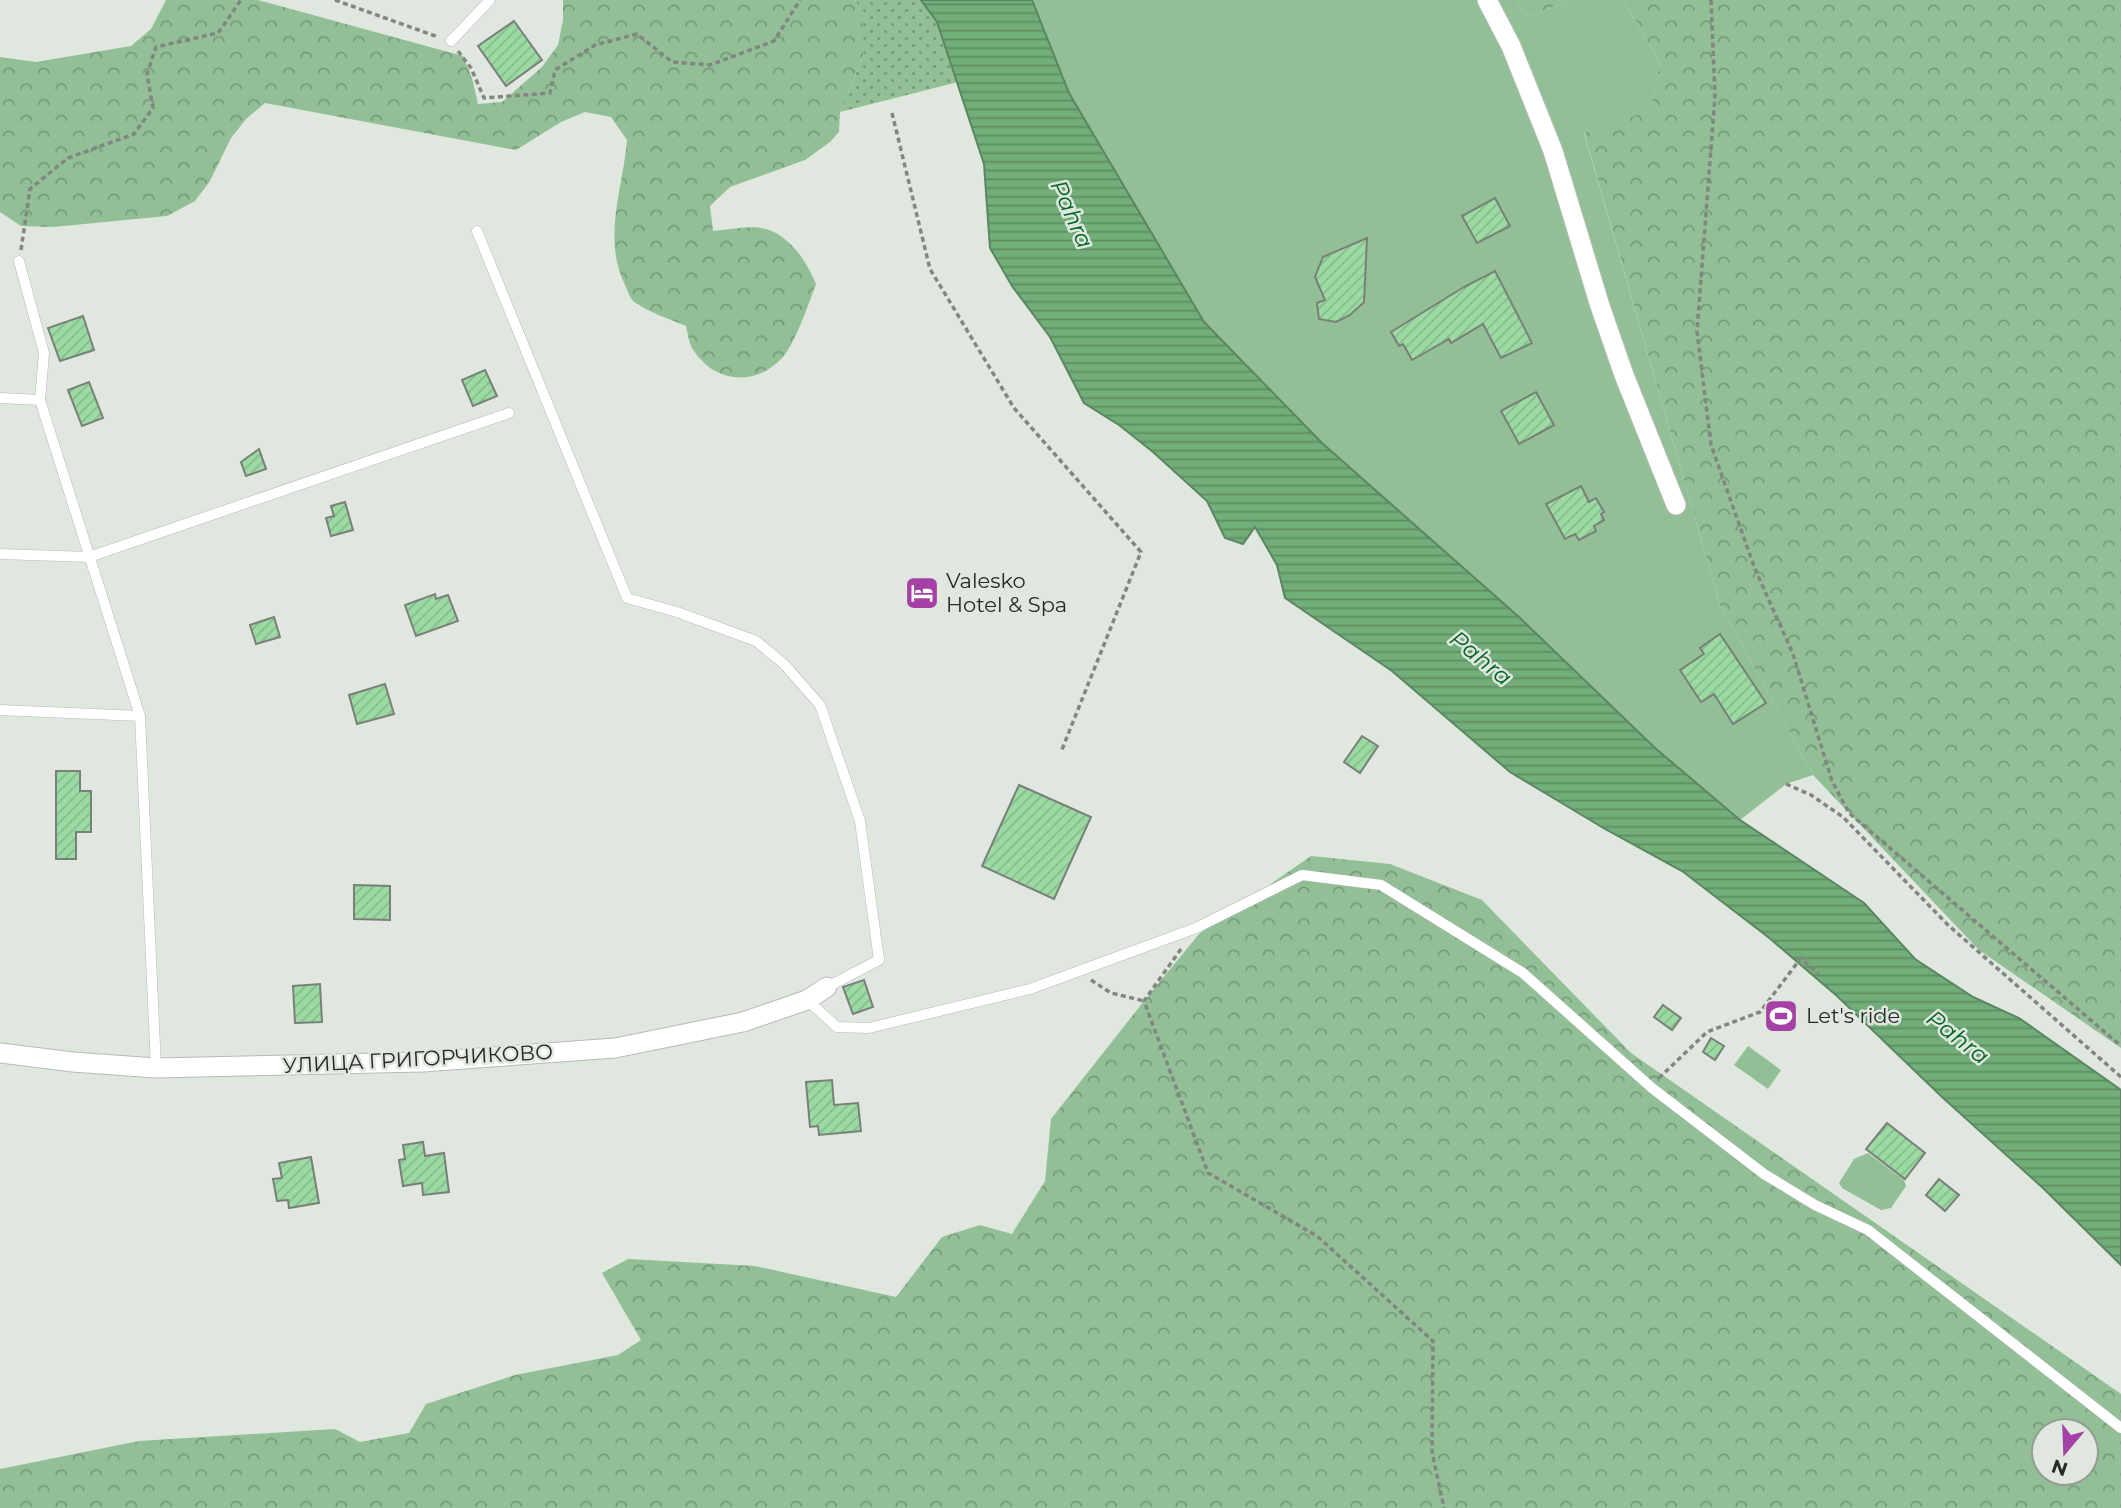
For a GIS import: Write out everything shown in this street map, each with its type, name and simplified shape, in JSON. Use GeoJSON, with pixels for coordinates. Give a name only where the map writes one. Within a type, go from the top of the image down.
{"type":"FeatureCollection","features":[{"type":"Feature","properties":{"kind":"street"},"geometry":{"type":"LineString","coordinates":[[1487,0],[1511,47],[1553,151],[1624,375],[1676,505]]}},
{"type":"Feature","properties":{"kind":"street","name":"УЛИЦА ГРИГОРЧИКОВО"},"geometry":{"type":"LineString","coordinates":[[0,1053],[156,1068],[423,1062],[615,1048],[743,1022],[807,1000],[827,987]]}},
{"type":"Feature","properties":{"kind":"lane"},"geometry":{"type":"LineString","coordinates":[[451,41],[490,0]]}},
{"type":"Feature","properties":{"kind":"lane"},"geometry":{"type":"LineString","coordinates":[[477,232],[628,598],[677,612],[756,641],[784,664],[820,705],[860,821],[879,960],[827,987]]}},
{"type":"Feature","properties":{"kind":"lane"},"geometry":{"type":"LineString","coordinates":[[19,261],[44,354],[40,400],[139,716],[156,1068]]}},
{"type":"Feature","properties":{"kind":"lane"},"geometry":{"type":"LineString","coordinates":[[0,398],[40,400]]}},
{"type":"Feature","properties":{"kind":"lane"},"geometry":{"type":"LineString","coordinates":[[0,554],[89,557],[509,413]]}},
{"type":"Feature","properties":{"kind":"lane"},"geometry":{"type":"LineString","coordinates":[[0,710],[139,716]]}},
{"type":"Feature","properties":{"kind":"lane"},"geometry":{"type":"LineString","coordinates":[[807,1000],[837,1027],[869,1028],[1030,989],[1196,928],[1302,875],[1381,885],[1523,973],[1652,1088],[1764,1174],[1815,1205],[1868,1230],[2121,1428]]}},
{"type":"Feature","properties":{"kind":"path"},"geometry":{"type":"LineString","coordinates":[[19,261],[30,189],[68,158],[134,134],[153,108],[147,74],[156,47],[218,33],[241,0]]}},
{"type":"Feature","properties":{"kind":"path"},"geometry":{"type":"LineString","coordinates":[[335,0],[451,41],[471,68],[484,98],[550,93],[555,70],[595,45],[637,34],[671,62],[710,65],[774,41],[800,0]]}},
{"type":"Feature","properties":{"kind":"path"},"geometry":{"type":"LineString","coordinates":[[1711,0],[1714,96],[1697,331],[1711,444],[1755,569],[1793,654],[1832,781],[1849,813],[2121,1045]]}},
{"type":"Feature","properties":{"kind":"path"},"geometry":{"type":"LineString","coordinates":[[892,113],[930,270],[1014,408],[1141,552],[1061,752]]}},
{"type":"Feature","properties":{"kind":"path"},"geometry":{"type":"LineString","coordinates":[[1786,784],[1811,795],[1843,817],[1948,925],[2121,1077]]}},
{"type":"Feature","properties":{"kind":"path"},"geometry":{"type":"LineString","coordinates":[[1144,1001],[1196,928]]}},
{"type":"Feature","properties":{"kind":"path"},"geometry":{"type":"LineString","coordinates":[[1661,1076],[1707,1032],[1759,1012],[1801,958],[1819,974]]}},
{"type":"Feature","properties":{"kind":"path"},"geometry":{"type":"LineString","coordinates":[[1077,972],[1111,993],[1144,1001]]}},
{"type":"Feature","properties":{"kind":"path"},"geometry":{"type":"LineString","coordinates":[[1144,1001],[1208,1173],[1317,1236],[1433,1341],[1432,1452],[1444,1508]]}},
{"type":"Feature","properties":{"kind":"green space"},"geometry":{"type":"Polygon","coordinates":[[[166,0],[258,0],[463,56],[478,104],[502,102],[542,67],[558,45],[563,20],[563,0],[855,0],[863,28],[864,53],[840,112],[839,132],[805,160],[730,187],[710,206],[713,231],[749,227],[769,230],[785,239],[798,252],[808,268],[816,284],[787,352],[772,367],[760,373],[749,377],[725,375],[713,370],[694,351],[686,326],[647,310],[632,300],[618,267],[614,231],[627,140],[611,117],[585,112],[561,122],[516,150],[265,103],[246,119],[231,138],[210,181],[195,201],[167,216],[53,227],[21,226],[0,212],[0,57],[36,62],[131,46],[151,29],[166,0]]]}},
{"type":"Feature","properties":{"kind":"green space"},"geometry":{"type":"Polygon","coordinates":[[[855,0],[921,0],[937,22],[958,82],[840,112],[864,53],[855,0]]]}},
{"type":"Feature","properties":{"kind":"green space"},"geometry":{"type":"Polygon","coordinates":[[[1032,0],[1517,0],[1528,17],[1571,0],[1623,0],[1660,63],[1650,111],[1584,133],[1720,605],[1813,775],[1786,784],[1740,820],[1655,748],[1520,618],[1322,443],[1204,322],[1069,93],[1032,0]]]}},
{"type":"Feature","properties":{"kind":"green space"},"geometry":{"type":"Polygon","coordinates":[[[1517,0],[1571,0],[1528,17],[1517,0]]]}},
{"type":"Feature","properties":{"kind":"green space"},"geometry":{"type":"Polygon","coordinates":[[[1623,0],[2121,0],[2121,1048],[1979,950],[1813,775],[1720,605],[1584,132],[1650,110],[1660,63],[1623,0]]]}},
{"type":"Feature","properties":{"kind":"green space"},"geometry":{"type":"Polygon","coordinates":[[[1311,856],[1390,864],[1482,900],[1631,1053],[2121,1394],[2121,1508],[0,1508],[0,1469],[139,1441],[335,1429],[360,1442],[409,1433],[426,1404],[515,1375],[618,1355],[641,1340],[602,1273],[628,1259],[755,1266],[896,1297],[942,1237],[980,1225],[1012,1234],[1045,1181],[1051,1119],[1199,934],[1311,856]]]}},
{"type":"Feature","properties":{"kind":"green space"},"geometry":{"type":"Polygon","coordinates":[[[1748,1046],[1781,1070],[1768,1089],[1734,1065],[1748,1046]]]}},
{"type":"Feature","properties":{"kind":"green space"},"geometry":{"type":"Polygon","coordinates":[[[1868,1153],[1904,1180],[1906,1186],[1891,1208],[1881,1210],[1842,1188],[1839,1183],[1854,1159],[1868,1153]]]}},
{"type":"Feature","properties":{"kind":"water","name":"Pahra"},"geometry":{"type":"Polygon","coordinates":[[[921,0],[1032,0],[1069,93],[1204,322],[1322,443],[1520,618],[1655,748],[1740,820],[1864,903],[1915,959],[1973,997],[2019,1018],[2121,1090],[2121,1265],[2044,1189],[1942,1097],[1837,996],[1768,937],[1682,871],[1510,772],[1392,671],[1285,598],[1277,565],[1255,527],[1243,544],[1225,538],[1207,501],[1153,452],[1119,425],[1084,403],[1050,337],[1012,286],[990,248],[984,164],[937,22],[921,0]]]}},
{"type":"Feature","properties":{"kind":"building"},"geometry":{"type":"Polygon","coordinates":[[[514,21],[542,60],[506,86],[478,46],[514,21]]]}},
{"type":"Feature","properties":{"kind":"building"},"geometry":{"type":"Polygon","coordinates":[[[1495,198],[1510,226],[1477,243],[1462,216],[1495,198]]]}},
{"type":"Feature","properties":{"kind":"building"},"geometry":{"type":"Polygon","coordinates":[[[1367,238],[1364,302],[1350,315],[1336,322],[1319,319],[1317,303],[1325,300],[1315,277],[1323,257],[1367,238]]]}},
{"type":"Feature","properties":{"kind":"building"},"geometry":{"type":"Polygon","coordinates":[[[1495,271],[1532,343],[1501,358],[1483,324],[1451,343],[1449,339],[1412,360],[1403,344],[1399,346],[1391,332],[1495,271]]]}},
{"type":"Feature","properties":{"kind":"building"},"geometry":{"type":"Polygon","coordinates":[[[83,316],[94,350],[60,361],[48,328],[83,316]]]}},
{"type":"Feature","properties":{"kind":"building"},"geometry":{"type":"Polygon","coordinates":[[[485,370],[497,396],[473,406],[462,380],[485,370]]]}},
{"type":"Feature","properties":{"kind":"building"},"geometry":{"type":"Polygon","coordinates":[[[89,382],[103,418],[82,426],[68,390],[89,382]]]}},
{"type":"Feature","properties":{"kind":"building"},"geometry":{"type":"Polygon","coordinates":[[[1536,392],[1554,425],[1519,444],[1501,411],[1536,392]]]}},
{"type":"Feature","properties":{"kind":"building"},"geometry":{"type":"Polygon","coordinates":[[[259,449],[266,469],[246,476],[241,462],[259,449]]]}},
{"type":"Feature","properties":{"kind":"building"},"geometry":{"type":"Polygon","coordinates":[[[1581,486],[1589,502],[1596,498],[1604,512],[1601,514],[1604,520],[1594,526],[1596,531],[1579,540],[1575,534],[1565,539],[1546,504],[1581,486]]]}},
{"type":"Feature","properties":{"kind":"building"},"geometry":{"type":"Polygon","coordinates":[[[345,502],[353,530],[331,536],[326,518],[334,516],[331,506],[345,502]]]}},
{"type":"Feature","properties":{"kind":"building"},"geometry":{"type":"Polygon","coordinates":[[[435,594],[436,599],[448,595],[458,621],[416,636],[405,605],[435,594]]]}},
{"type":"Feature","properties":{"kind":"building"},"geometry":{"type":"Polygon","coordinates":[[[274,617],[280,637],[256,644],[250,625],[274,617]]]}},
{"type":"Feature","properties":{"kind":"building"},"geometry":{"type":"Polygon","coordinates":[[[1720,634],[1766,703],[1733,724],[1714,694],[1701,702],[1680,670],[1704,654],[1700,648],[1720,634]]]}},
{"type":"Feature","properties":{"kind":"building"},"geometry":{"type":"Polygon","coordinates":[[[385,684],[394,714],[357,724],[349,695],[385,684]]]}},
{"type":"Feature","properties":{"kind":"building"},"geometry":{"type":"Polygon","coordinates":[[[1362,736],[1378,746],[1360,773],[1344,762],[1362,736]]]}},
{"type":"Feature","properties":{"kind":"building"},"geometry":{"type":"Polygon","coordinates":[[[56,771],[80,771],[80,791],[91,791],[91,832],[76,832],[76,859],[56,859],[56,771]]]}},
{"type":"Feature","properties":{"kind":"building"},"geometry":{"type":"Polygon","coordinates":[[[1019,785],[1091,817],[1054,899],[982,866],[1019,785]]]}},
{"type":"Feature","properties":{"kind":"building"},"geometry":{"type":"Polygon","coordinates":[[[354,885],[390,886],[390,920],[354,919],[354,885]]]}},
{"type":"Feature","properties":{"kind":"building"},"geometry":{"type":"Polygon","coordinates":[[[864,980],[873,1007],[853,1014],[843,987],[864,980]]]}},
{"type":"Feature","properties":{"kind":"building"},"geometry":{"type":"Polygon","coordinates":[[[320,984],[322,1022],[295,1023],[293,986],[320,984]]]}},
{"type":"Feature","properties":{"kind":"building","name":"Let's ride"},"geometry":{"type":"Polygon","coordinates":[[[1778,1001],[1795,1013],[1783,1030],[1766,1018],[1778,1001]]]}},
{"type":"Feature","properties":{"kind":"building"},"geometry":{"type":"Polygon","coordinates":[[[1663,1005],[1681,1018],[1672,1030],[1654,1017],[1663,1005]]]}},
{"type":"Feature","properties":{"kind":"building"},"geometry":{"type":"Polygon","coordinates":[[[1711,1038],[1724,1046],[1715,1060],[1703,1052],[1711,1038]]]}},
{"type":"Feature","properties":{"kind":"building"},"geometry":{"type":"Polygon","coordinates":[[[832,1080],[834,1105],[858,1103],[861,1131],[819,1135],[818,1126],[810,1127],[806,1082],[832,1080]]]}},
{"type":"Feature","properties":{"kind":"building"},"geometry":{"type":"Polygon","coordinates":[[[1887,1123],[1925,1153],[1905,1179],[1866,1149],[1887,1123]]]}},
{"type":"Feature","properties":{"kind":"building"},"geometry":{"type":"Polygon","coordinates":[[[423,1142],[425,1156],[444,1153],[449,1192],[423,1195],[422,1183],[403,1186],[399,1160],[405,1159],[403,1145],[423,1142]]]}},
{"type":"Feature","properties":{"kind":"building"},"geometry":{"type":"Polygon","coordinates":[[[311,1157],[319,1203],[289,1208],[288,1200],[277,1201],[273,1179],[282,1178],[279,1163],[311,1157]]]}},
{"type":"Feature","properties":{"kind":"building"},"geometry":{"type":"Polygon","coordinates":[[[1939,1179],[1959,1195],[1945,1211],[1926,1195],[1939,1179]]]}},
{"type":"Feature","properties":{"kind":"place","name":"Valesko Hotel & Spa"},"geometry":{"type":"Point","coordinates":[922,593]}},
{"type":"Feature","properties":{"kind":"place","name":"Let's ride"},"geometry":{"type":"Point","coordinates":[1781,1016]}}]}
